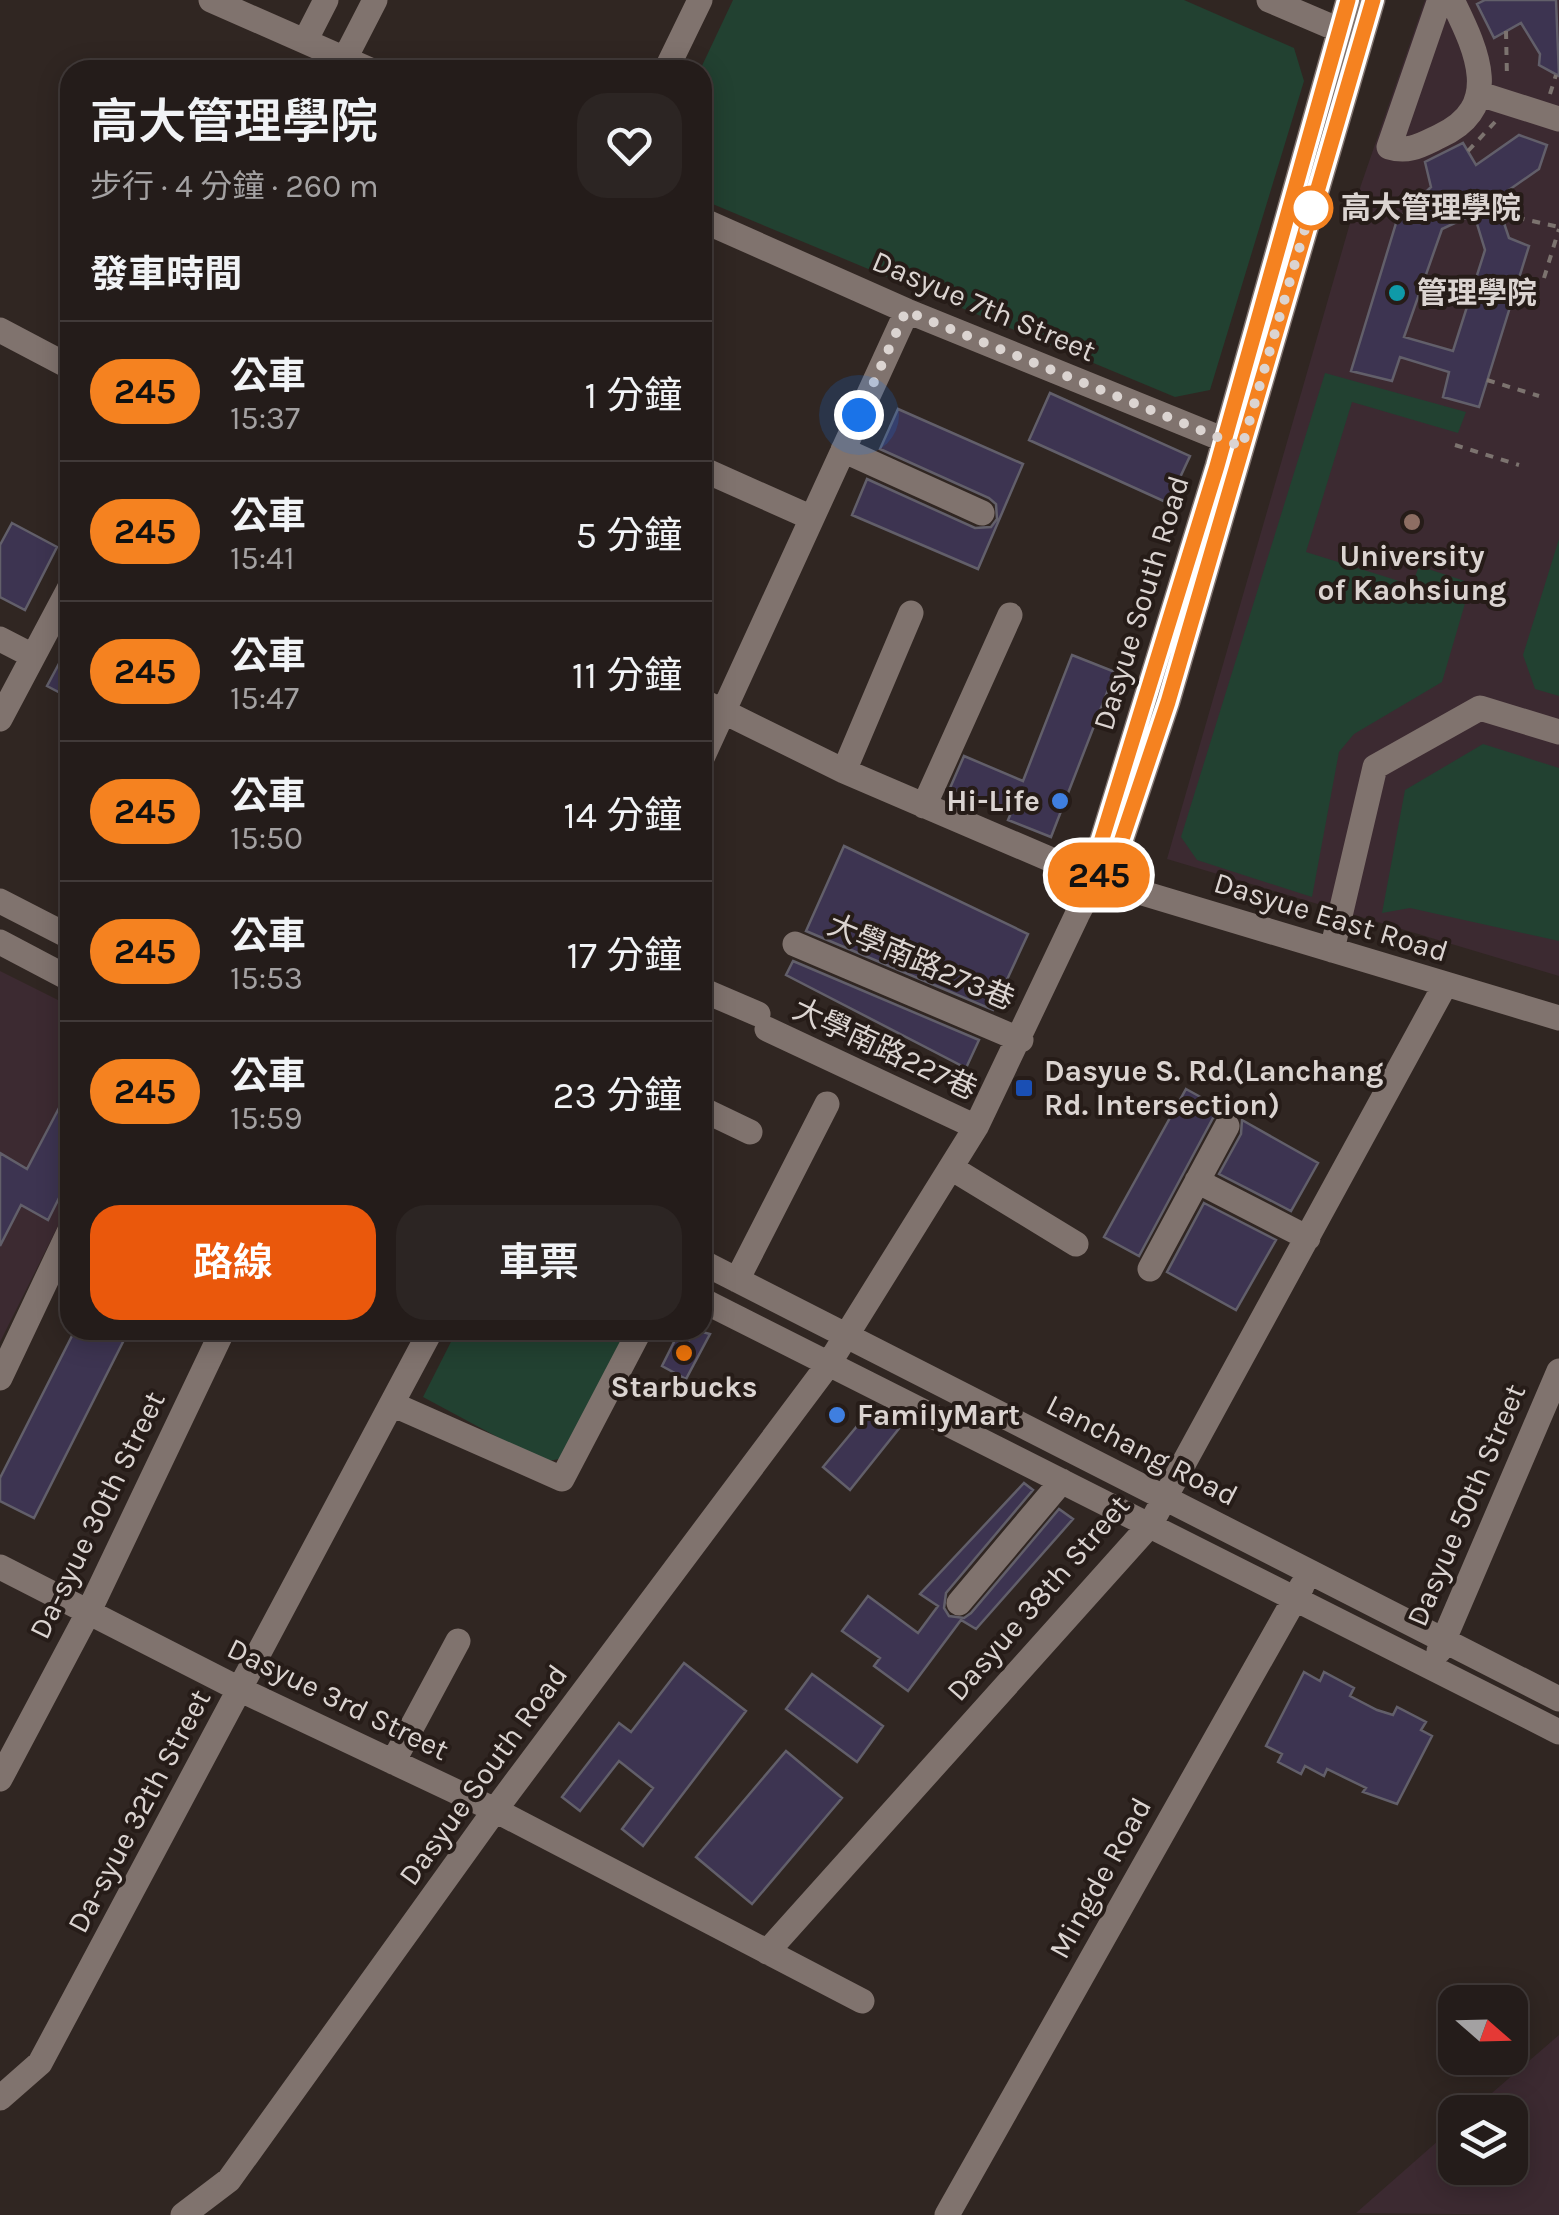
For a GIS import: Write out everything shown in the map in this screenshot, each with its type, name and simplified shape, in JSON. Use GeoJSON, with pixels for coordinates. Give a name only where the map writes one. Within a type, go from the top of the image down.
{"type":"FeatureCollection","features":[{"type":"Feature","properties":{"kind":"street"},"geometry":{"type":"LineString","coordinates":[[211,0],[305,41],[336,60]]}},
{"type":"Feature","properties":{"kind":"street"},"geometry":{"type":"LineString","coordinates":[[305,41],[326,0]]}},
{"type":"Feature","properties":{"kind":"street"},"geometry":{"type":"LineString","coordinates":[[344,60],[375,0]]}},
{"type":"Feature","properties":{"kind":"street"},"geometry":{"type":"LineString","coordinates":[[671,60],[700,0]]}},
{"type":"Feature","properties":{"kind":"street"},"geometry":{"type":"LineString","coordinates":[[1269,0],[1349,34]]}},
{"type":"Feature","properties":{"kind":"street","name":"Dasyue South Road"},"geometry":{"type":"LineString","coordinates":[[182,2215],[229,2180],[495,1810],[828,1364],[976,1128],[1096,879],[1117,854],[1168,702],[1233,444],[1349,34],[1348,0]]}},
{"type":"Feature","properties":{"kind":"street","name":"Dasyue South Road"},"geometry":{"type":"LineString","coordinates":[[1349,34],[1373,0]]}},
{"type":"Feature","properties":{"kind":"street"},"geometry":{"type":"LineString","coordinates":[[1439,2],[1454,4],[1478,54],[1480,94],[1456,128],[1406,152],[1389,148],[1439,2]]}},
{"type":"Feature","properties":{"kind":"street"},"geometry":{"type":"LineString","coordinates":[[1480,94],[1559,119]]}},
{"type":"Feature","properties":{"kind":"street","name":"Dasyue 7th Street"},"geometry":{"type":"LineString","coordinates":[[712,224],[906,311],[1233,444]]}},
{"type":"Feature","properties":{"kind":"street"},"geometry":{"type":"LineString","coordinates":[[713,706],[812,518],[906,311]]}},
{"type":"Feature","properties":{"kind":"street"},"geometry":{"type":"LineString","coordinates":[[0,330],[60,362]]}},
{"type":"Feature","properties":{"kind":"street"},"geometry":{"type":"LineString","coordinates":[[843,450],[982,513]]}},
{"type":"Feature","properties":{"kind":"street"},"geometry":{"type":"LineString","coordinates":[[712,473],[812,518]]}},
{"type":"Feature","properties":{"kind":"street"},"geometry":{"type":"LineString","coordinates":[[0,719],[60,606]]}},
{"type":"Feature","properties":{"kind":"street"},"geometry":{"type":"LineString","coordinates":[[844,772],[911,612]]}},
{"type":"Feature","properties":{"kind":"street"},"geometry":{"type":"LineString","coordinates":[[924,806],[1010,616]]}},
{"type":"Feature","properties":{"kind":"street"},"geometry":{"type":"LineString","coordinates":[[0,639],[33,656]]}},
{"type":"Feature","properties":{"kind":"street","name":"Dasyue East Road"},"geometry":{"type":"LineString","coordinates":[[713,706],[844,772],[1096,879],[1559,1018]]}},
{"type":"Feature","properties":{"kind":"street"},"geometry":{"type":"LineString","coordinates":[[1332,950],[1374,767],[1480,708],[1559,732]]}},
{"type":"Feature","properties":{"kind":"street"},"geometry":{"type":"LineString","coordinates":[[0,901],[60,932]]}},
{"type":"Feature","properties":{"kind":"street"},"geometry":{"type":"LineString","coordinates":[[0,942],[60,973]]}},
{"type":"Feature","properties":{"kind":"street","name":"大學南路273巷"},"geometry":{"type":"LineString","coordinates":[[795,944],[1021,1040]]}},
{"type":"Feature","properties":{"kind":"street","name":"Dasyue 38th Street"},"geometry":{"type":"LineString","coordinates":[[767,1952],[1150,1525],[1445,985]]}},
{"type":"Feature","properties":{"kind":"street","name":"大學南路227巷"},"geometry":{"type":"LineString","coordinates":[[712,995],[976,1128]]}},
{"type":"Feature","properties":{"kind":"street"},"geometry":{"type":"LineString","coordinates":[[737,1280],[827,1104]]}},
{"type":"Feature","properties":{"kind":"street"},"geometry":{"type":"LineString","coordinates":[[712,1113],[750,1132]]}},
{"type":"Feature","properties":{"kind":"street"},"geometry":{"type":"LineString","coordinates":[[1150,1269],[1226,1126]]}},
{"type":"Feature","properties":{"kind":"street"},"geometry":{"type":"LineString","coordinates":[[952,1169],[1076,1244]]}},
{"type":"Feature","properties":{"kind":"street"},"geometry":{"type":"LineString","coordinates":[[1197,1181],[1308,1238]]}},
{"type":"Feature","properties":{"kind":"street"},"geometry":{"type":"LineString","coordinates":[[0,1378],[60,1251]]}},
{"type":"Feature","properties":{"kind":"street","name":"Lanchang Road"},"geometry":{"type":"LineString","coordinates":[[712,1267],[1556,1696]]}},
{"type":"Feature","properties":{"kind":"street","name":"Lanchang Road"},"geometry":{"type":"LineString","coordinates":[[712,1305],[1550,1726]]}},
{"type":"Feature","properties":{"kind":"street","name":"Da-syue 30th Street"},"geometry":{"type":"LineString","coordinates":[[0,1780],[88,1613],[218,1340]]}},
{"type":"Feature","properties":{"kind":"street","name":"Da-syue 32th Street"},"geometry":{"type":"LineString","coordinates":[[0,2098],[40,2063],[425,1340]]}},
{"type":"Feature","properties":{"kind":"street"},"geometry":{"type":"LineString","coordinates":[[392,1404],[562,1479],[635,1340]]}},
{"type":"Feature","properties":{"kind":"street","name":"Dasyue 50th Street"},"geometry":{"type":"LineString","coordinates":[[1431,1664],[1549,1425],[1559,1371]]}},
{"type":"Feature","properties":{"kind":"street"},"geometry":{"type":"LineString","coordinates":[[959,1603],[1062,1481]]}},
{"type":"Feature","properties":{"kind":"street","name":"Dasyue 3rd Street"},"geometry":{"type":"LineString","coordinates":[[0,1567],[241,1690],[495,1810],[862,2001]]}},
{"type":"Feature","properties":{"kind":"street","name":"Mingde Road"},"geometry":{"type":"LineString","coordinates":[[948,2215],[1308,1572]]}},
{"type":"Feature","properties":{"kind":"street"},"geometry":{"type":"LineString","coordinates":[[392,1762],[458,1641]]}},
{"type":"Feature","properties":{"kind":"path"},"geometry":{"type":"LineString","coordinates":[[1506,32],[1505,78],[1523,83]]}},
{"type":"Feature","properties":{"kind":"path"},"geometry":{"type":"LineString","coordinates":[[1541,89],[1559,94]]}},
{"type":"Feature","properties":{"kind":"path"},"geometry":{"type":"LineString","coordinates":[[1468,151],[1495,122],[1511,127]]}},
{"type":"Feature","properties":{"kind":"path"},"geometry":{"type":"LineString","coordinates":[[1501,214],[1559,228],[1544,278]]}},
{"type":"Feature","properties":{"kind":"path"},"geometry":{"type":"LineString","coordinates":[[1547,267],[1559,271]]}},
{"type":"Feature","properties":{"kind":"path"},"geometry":{"type":"LineString","coordinates":[[1487,380],[1539,396]]}},
{"type":"Feature","properties":{"kind":"path"},"geometry":{"type":"LineString","coordinates":[[1454,445],[1520,464]]}},
{"type":"Feature","properties":{"kind":"shaded area","name":"University of Kaohsiung"},"geometry":{"type":"Polygon","coordinates":[[[1425,0],[1559,0],[1559,976],[1167,859],[1361,185],[1425,0]]]}},
{"type":"Feature","properties":{"kind":"shaded area"},"geometry":{"type":"Polygon","coordinates":[[[0,971],[60,1001],[60,1222],[0,1342],[0,971]]]}},
{"type":"Feature","properties":{"kind":"shaded area"},"geometry":{"type":"Polygon","coordinates":[[[1559,2035],[1559,2215],[1356,2213],[1438,2141],[1438,2185],[1528,2185],[1528,2095],[1490,2095],[1513,2075],[1528,2075],[1528,2062],[1559,2035]]]}},
{"type":"Feature","properties":{"kind":"green space"},"geometry":{"type":"Polygon","coordinates":[[[733,0],[1184,0],[1294,48],[1304,81],[1210,390],[1175,397],[712,204],[712,60],[705,60],[733,0]]]}},
{"type":"Feature","properties":{"kind":"green space"},"geometry":{"type":"Polygon","coordinates":[[[1325,373],[1466,412],[1458,433],[1352,402],[1306,552],[1412,585],[1419,566],[1471,583],[1442,682],[1354,734],[1339,752],[1312,897],[1197,860],[1181,837],[1325,373]]]}},
{"type":"Feature","properties":{"kind":"green space"},"geometry":{"type":"Polygon","coordinates":[[[1559,539],[1559,696],[1535,689],[1523,655],[1559,539]]]}},
{"type":"Feature","properties":{"kind":"green space"},"geometry":{"type":"Polygon","coordinates":[[[1483,744],[1559,768],[1559,941],[1410,908],[1382,913],[1405,790],[1483,744]]]}},
{"type":"Feature","properties":{"kind":"green space"},"geometry":{"type":"Polygon","coordinates":[[[452,1340],[625,1340],[564,1458],[544,1462],[423,1397],[452,1340]]]}},
{"type":"Feature","properties":{"kind":"building"},"geometry":{"type":"Polygon","coordinates":[[[1485,0],[1556,0],[1559,76],[1539,65],[1540,54],[1521,23],[1494,38],[1477,4],[1485,0]]]}},
{"type":"Feature","properties":{"kind":"building","name":"管理學院"},"geometry":{"type":"Polygon","coordinates":[[[1519,135],[1547,145],[1539,169],[1496,199],[1509,238],[1529,246],[1479,407],[1443,397],[1449,372],[1400,357],[1392,381],[1351,371],[1397,220],[1431,187],[1425,162],[1463,143],[1476,165],[1519,135]],[[1474,214],[1442,229],[1404,337],[1453,351],[1485,250],[1474,214]]]}},
{"type":"Feature","properties":{"kind":"building"},"geometry":{"type":"Polygon","coordinates":[[[1050,393],[1190,456],[1168,503],[1029,440],[1050,393]]]}},
{"type":"Feature","properties":{"kind":"building"},"geometry":{"type":"Polygon","coordinates":[[[898,409],[1023,464],[978,569],[852,515],[867,479],[975,528],[991,527],[997,519],[996,504],[989,498],[880,449],[898,409]]]}},
{"type":"Feature","properties":{"kind":"building"},"geometry":{"type":"Polygon","coordinates":[[[12,523],[57,547],[25,610],[0,597],[0,545],[12,523]]]}},
{"type":"Feature","properties":{"kind":"building"},"geometry":{"type":"Polygon","coordinates":[[[1072,655],[1115,672],[1051,837],[1008,820],[1011,813],[950,788],[964,756],[1023,781],[1072,655]]]}},
{"type":"Feature","properties":{"kind":"building"},"geometry":{"type":"Polygon","coordinates":[[[60,662],[60,693],[47,686],[60,662]]]}},
{"type":"Feature","properties":{"kind":"building"},"geometry":{"type":"Polygon","coordinates":[[[844,846],[1028,934],[993,1010],[806,931],[844,846]]]}},
{"type":"Feature","properties":{"kind":"building"},"geometry":{"type":"Polygon","coordinates":[[[793,961],[979,1040],[966,1068],[786,975],[793,961]]]}},
{"type":"Feature","properties":{"kind":"building"},"geometry":{"type":"Polygon","coordinates":[[[1186,1089],[1224,1110],[1213,1118],[1139,1256],[1104,1237],[1186,1089]]]}},
{"type":"Feature","properties":{"kind":"building"},"geometry":{"type":"Polygon","coordinates":[[[60,1106],[60,1196],[48,1220],[21,1205],[0,1246],[0,1153],[27,1169],[60,1106]]]}},
{"type":"Feature","properties":{"kind":"building"},"geometry":{"type":"Polygon","coordinates":[[[1242,1120],[1318,1163],[1291,1211],[1219,1174],[1241,1134],[1242,1120]]]}},
{"type":"Feature","properties":{"kind":"building"},"geometry":{"type":"Polygon","coordinates":[[[1204,1203],[1276,1240],[1236,1310],[1167,1272],[1204,1203]]]}},
{"type":"Feature","properties":{"kind":"building"},"geometry":{"type":"Polygon","coordinates":[[[70,1340],[124,1340],[34,1518],[0,1501],[0,1478],[70,1340]]]}},
{"type":"Feature","properties":{"kind":"building","name":"Starbucks"},"geometry":{"type":"Polygon","coordinates":[[[675,1340],[707,1340],[686,1379],[662,1366],[675,1340]]]}},
{"type":"Feature","properties":{"kind":"building"},"geometry":{"type":"Polygon","coordinates":[[[873,1407],[901,1426],[850,1490],[823,1467],[873,1407]]]}},
{"type":"Feature","properties":{"kind":"building"},"geometry":{"type":"Polygon","coordinates":[[[1024,1483],[1033,1490],[946,1593],[944,1608],[949,1616],[964,1618],[971,1613],[1059,1509],[1073,1519],[976,1629],[961,1620],[908,1691],[874,1666],[880,1658],[842,1631],[868,1596],[918,1633],[938,1606],[920,1594],[1024,1483]]]}},
{"type":"Feature","properties":{"kind":"building"},"geometry":{"type":"Polygon","coordinates":[[[684,1663],[746,1711],[643,1846],[622,1829],[653,1788],[619,1761],[580,1811],[562,1797],[619,1723],[631,1732],[684,1663]]]}},
{"type":"Feature","properties":{"kind":"building"},"geometry":{"type":"Polygon","coordinates":[[[1304,1672],[1320,1681],[1324,1672],[1354,1688],[1350,1696],[1377,1710],[1393,1715],[1397,1707],[1426,1722],[1421,1730],[1432,1736],[1397,1804],[1363,1792],[1366,1788],[1327,1769],[1324,1776],[1305,1766],[1301,1774],[1278,1762],[1282,1754],[1266,1746],[1304,1672]]]}},
{"type":"Feature","properties":{"kind":"building"},"geometry":{"type":"Polygon","coordinates":[[[812,1674],[883,1726],[857,1762],[786,1709],[812,1674]]]}},
{"type":"Feature","properties":{"kind":"building"},"geometry":{"type":"Polygon","coordinates":[[[786,1751],[842,1798],[752,1904],[696,1857],[786,1751]]]}},
{"type":"Feature","properties":{"kind":"bus line","name":"245"},"geometry":{"type":"LineString","coordinates":[[1348,0],[1217,466],[1101,842],[1096,879],[1117,854],[1168,702],[1373,0]]}},
{"type":"Feature","properties":{"kind":"place","name":"高大管理學院"},"geometry":{"type":"Point","coordinates":[1311,208]}},
{"type":"Feature","properties":{"kind":"place","name":"管理學院"},"geometry":{"type":"Point","coordinates":[1397,293]}},
{"type":"Feature","properties":{"kind":"place","name":"University of Kaohsiung"},"geometry":{"type":"Point","coordinates":[1412,522]}},
{"type":"Feature","properties":{"kind":"place","name":"Hi-Life"},"geometry":{"type":"Point","coordinates":[1060,801]}},
{"type":"Feature","properties":{"kind":"place","name":"Dasyue S. Rd.(Lanchang Rd. Intersection)"},"geometry":{"type":"Point","coordinates":[1024,1088]}},
{"type":"Feature","properties":{"kind":"place","name":"Starbucks"},"geometry":{"type":"Point","coordinates":[684,1353]}},
{"type":"Feature","properties":{"kind":"place","name":"FamilyMart"},"geometry":{"type":"Point","coordinates":[837,1415]}},
{"type":"Feature","properties":{"kind":"route"},"geometry":{"type":"LineString","coordinates":[[859,415],[906,311],[1242,447],[1311,208]]}}]}
